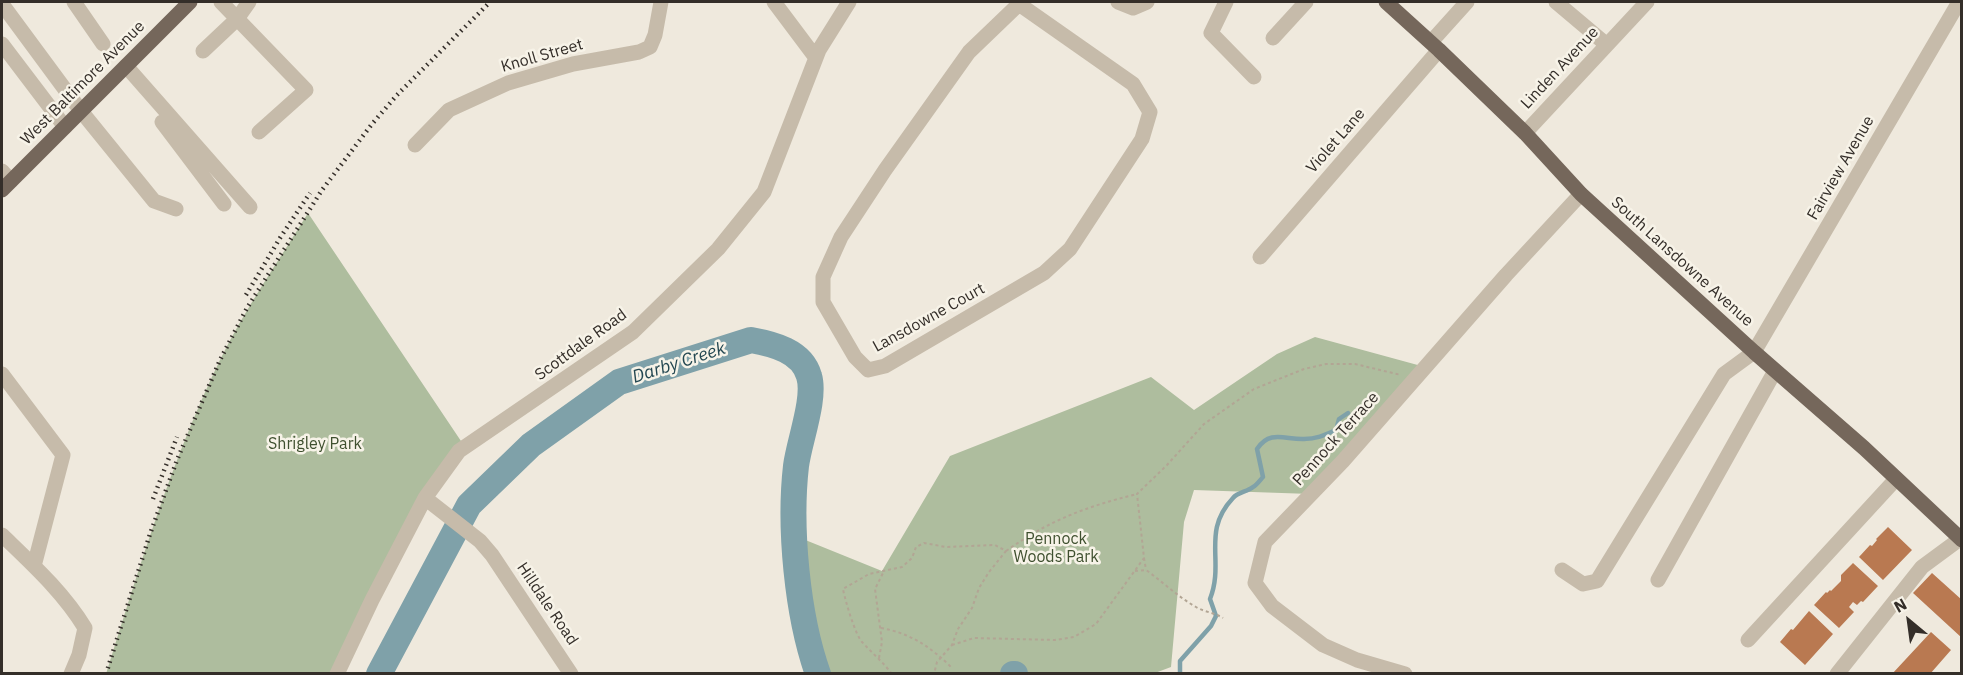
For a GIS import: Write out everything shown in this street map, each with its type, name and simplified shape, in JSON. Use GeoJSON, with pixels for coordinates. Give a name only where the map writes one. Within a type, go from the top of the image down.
{"type":"FeatureCollection","features":[{"type":"Feature","properties":{"kind":"main road","name":"West Baltimore Avenue"},"geometry":{"type":"LineString","coordinates":[[5,180],[65,127],[188,2]]}},
{"type":"Feature","properties":{"kind":"main road","name":"South Lansdowne Avenue"},"geometry":{"type":"LineString","coordinates":[[1386,2],[1525,133],[1581,194],[1775,371],[1864,448],[1961,539]]}},
{"type":"Feature","properties":{"kind":"street"},"geometry":{"type":"LineString","coordinates":[[74,2],[102,44]]}},
{"type":"Feature","properties":{"kind":"street"},"geometry":{"type":"LineString","coordinates":[[220,2],[306,90],[259,132]]}},
{"type":"Feature","properties":{"kind":"street"},"geometry":{"type":"LineString","coordinates":[[203,51],[237,19],[249,2]]}},
{"type":"Feature","properties":{"kind":"street","name":"Knoll Street"},"geometry":{"type":"LineString","coordinates":[[415,145],[449,110],[508,83],[573,64],[639,52],[650,47],[655,35],[661,2]]}},
{"type":"Feature","properties":{"kind":"street"},"geometry":{"type":"LineString","coordinates":[[774,2],[816,58]]}},
{"type":"Feature","properties":{"kind":"street","name":"Scottdale Road"},"geometry":{"type":"LineString","coordinates":[[336,674],[429,502],[459,452],[633,332],[718,249],[764,192],[816,58],[849,2]]}},
{"type":"Feature","properties":{"kind":"street"},"geometry":{"type":"LineString","coordinates":[[1118,2],[1133,8],[1147,2]]}},
{"type":"Feature","properties":{"kind":"street"},"geometry":{"type":"LineString","coordinates":[[1226,2],[1211,33],[1254,77]]}},
{"type":"Feature","properties":{"kind":"street"},"geometry":{"type":"LineString","coordinates":[[1273,38],[1306,2]]}},
{"type":"Feature","properties":{"kind":"street","name":"Violet Lane"},"geometry":{"type":"LineString","coordinates":[[1260,257],[1435,46],[1467,2]]}},
{"type":"Feature","properties":{"kind":"street"},"geometry":{"type":"LineString","coordinates":[[1556,2],[1607,45]]}},
{"type":"Feature","properties":{"kind":"street","name":"Linden Avenue"},"geometry":{"type":"LineString","coordinates":[[1525,133],[1647,2]]}},
{"type":"Feature","properties":{"kind":"street","name":"Fairview Avenue"},"geometry":{"type":"LineString","coordinates":[[1754,352],[1959,2]]}},
{"type":"Feature","properties":{"kind":"street","name":"Lansdowne Court"},"geometry":{"type":"LineString","coordinates":[[1020,3],[1133,84],[1150,112],[1142,139],[1070,249],[1044,273],[885,366],[868,370],[855,357],[823,302],[823,277],[841,237],[885,170],[969,52],[1020,3]]}},
{"type":"Feature","properties":{"kind":"street"},"geometry":{"type":"LineString","coordinates":[[2,4],[81,111],[154,201],[176,209]]}},
{"type":"Feature","properties":{"kind":"street"},"geometry":{"type":"LineString","coordinates":[[2,44],[65,127]]}},
{"type":"Feature","properties":{"kind":"street"},"geometry":{"type":"LineString","coordinates":[[122,70],[224,204]]}},
{"type":"Feature","properties":{"kind":"street"},"geometry":{"type":"LineString","coordinates":[[122,70],[250,207]]}},
{"type":"Feature","properties":{"kind":"street","name":"Pennock Terrace"},"geometry":{"type":"LineString","coordinates":[[1406,674],[1357,660],[1323,645],[1272,606],[1255,583],[1265,542],[1343,461],[1581,194]]}},
{"type":"Feature","properties":{"kind":"street"},"geometry":{"type":"LineString","coordinates":[[1562,570],[1583,584],[1597,581],[1724,374],[1754,352]]}},
{"type":"Feature","properties":{"kind":"street"},"geometry":{"type":"LineString","coordinates":[[1658,580],[1775,371]]}},
{"type":"Feature","properties":{"kind":"street"},"geometry":{"type":"LineString","coordinates":[[2,374],[63,455],[34,566]]}},
{"type":"Feature","properties":{"kind":"street"},"geometry":{"type":"LineString","coordinates":[[1748,640],[1896,479]]}},
{"type":"Feature","properties":{"kind":"street","name":"Hilldale Road"},"geometry":{"type":"LineString","coordinates":[[429,502],[480,541],[492,555],[571,674]]}},
{"type":"Feature","properties":{"kind":"street"},"geometry":{"type":"LineString","coordinates":[[2,535],[72,606],[85,628],[79,655],[71,674]]}},
{"type":"Feature","properties":{"kind":"street"},"geometry":{"type":"LineString","coordinates":[[1837,674],[1922,567],[1961,539]]}},
{"type":"Feature","properties":{"kind":"path"},"geometry":{"type":"LineString","coordinates":[[934,674],[936,662],[952,645],[958,629],[972,608],[989,572],[1006,551],[1032,533],[1067,515],[1137,494],[1204,424],[1254,389],[1304,369],[1326,364],[1355,364],[1415,379]]}},
{"type":"Feature","properties":{"kind":"path"},"geometry":{"type":"LineString","coordinates":[[1137,494],[1146,570],[1199,609],[1223,618]]}},
{"type":"Feature","properties":{"kind":"path"},"geometry":{"type":"LineString","coordinates":[[892,674],[861,641],[855,630],[843,589],[869,574],[902,567],[912,558],[916,547],[924,543],[946,547],[995,546],[1006,551]]}},
{"type":"Feature","properties":{"kind":"path"},"geometry":{"type":"LineString","coordinates":[[952,645],[974,638],[1055,640],[1074,637],[1096,624],[1144,558]]}},
{"type":"Feature","properties":{"kind":"path"},"geometry":{"type":"LineString","coordinates":[[1135,571],[1146,570]]}},
{"type":"Feature","properties":{"kind":"path"},"geometry":{"type":"LineString","coordinates":[[879,658],[882,642],[874,588],[884,571]]}},
{"type":"Feature","properties":{"kind":"path"},"geometry":{"type":"LineString","coordinates":[[880,628],[910,635],[941,657],[952,668]]}},
{"type":"Feature","properties":{"kind":"green space","name":"Shrigley Park"},"geometry":{"type":"Polygon","coordinates":[[[308,213],[465,447],[459,451],[337,673],[106,674],[157,516],[202,400],[239,324],[308,213]]]}},
{"type":"Feature","properties":{"kind":"green space","name":"Pennock Woods Park"},"geometry":{"type":"Polygon","coordinates":[[[1315,337],[1425,367],[1311,494],[1194,490],[1184,522],[1171,667],[1155,673],[818,673],[804,617],[793,535],[882,571],[950,456],[1151,377],[1194,410],[1277,354],[1315,337]]]}},
{"type":"Feature","properties":{"kind":"building"},"geometry":{"type":"Polygon","coordinates":[[[1888,527],[1912,550],[1883,580],[1859,557],[1888,527]]]}},
{"type":"Feature","properties":{"kind":"building"},"geometry":{"type":"Polygon","coordinates":[[[1853,563],[1878,586],[1863,602],[1857,605],[1853,602],[1849,607],[1854,612],[1839,628],[1814,605],[1841,581],[1841,575],[1853,563]]]}},
{"type":"Feature","properties":{"kind":"building"},"geometry":{"type":"Polygon","coordinates":[[[1932,573],[1962,600],[1962,638],[1913,593],[1932,573]]]}},
{"type":"Feature","properties":{"kind":"building"},"geometry":{"type":"Polygon","coordinates":[[[1809,611],[1833,634],[1805,665],[1780,642],[1809,611]]]}},
{"type":"Feature","properties":{"kind":"building"},"geometry":{"type":"Polygon","coordinates":[[[1931,632],[1951,650],[1930,674],[1892,674],[1931,632]]]}},
{"type":"Feature","properties":{"kind":"waterway","name":"Darby Creek"},"geometry":{"type":"LineString","coordinates":[[379,674],[469,505],[531,445],[619,382],[751,340],[786,350],[800,360],[811,385],[809,408],[796,466],[794,543],[800,598],[818,674]]}},
{"type":"Feature","properties":{"kind":"waterway"},"geometry":{"type":"LineString","coordinates":[[1180,674],[1180,661],[1211,626],[1216,616],[1210,599],[1214,585],[1218,523],[1223,511],[1233,498],[1254,486],[1263,477],[1257,449],[1267,439],[1273,437],[1309,439],[1324,435],[1336,430],[1339,419],[1348,413]]}},
{"type":"Feature","properties":{"kind":"railway"},"geometry":{"type":"LineString","coordinates":[[106,674],[150,534],[177,460],[220,360],[247,308],[322,190],[372,124],[397,95],[490,2]]}},
{"type":"Feature","properties":{"kind":"railway"},"geometry":{"type":"LineString","coordinates":[[246,295],[310,193]]}},
{"type":"Feature","properties":{"kind":"railway"},"geometry":{"type":"LineString","coordinates":[[153,499],[177,437]]}}]}
